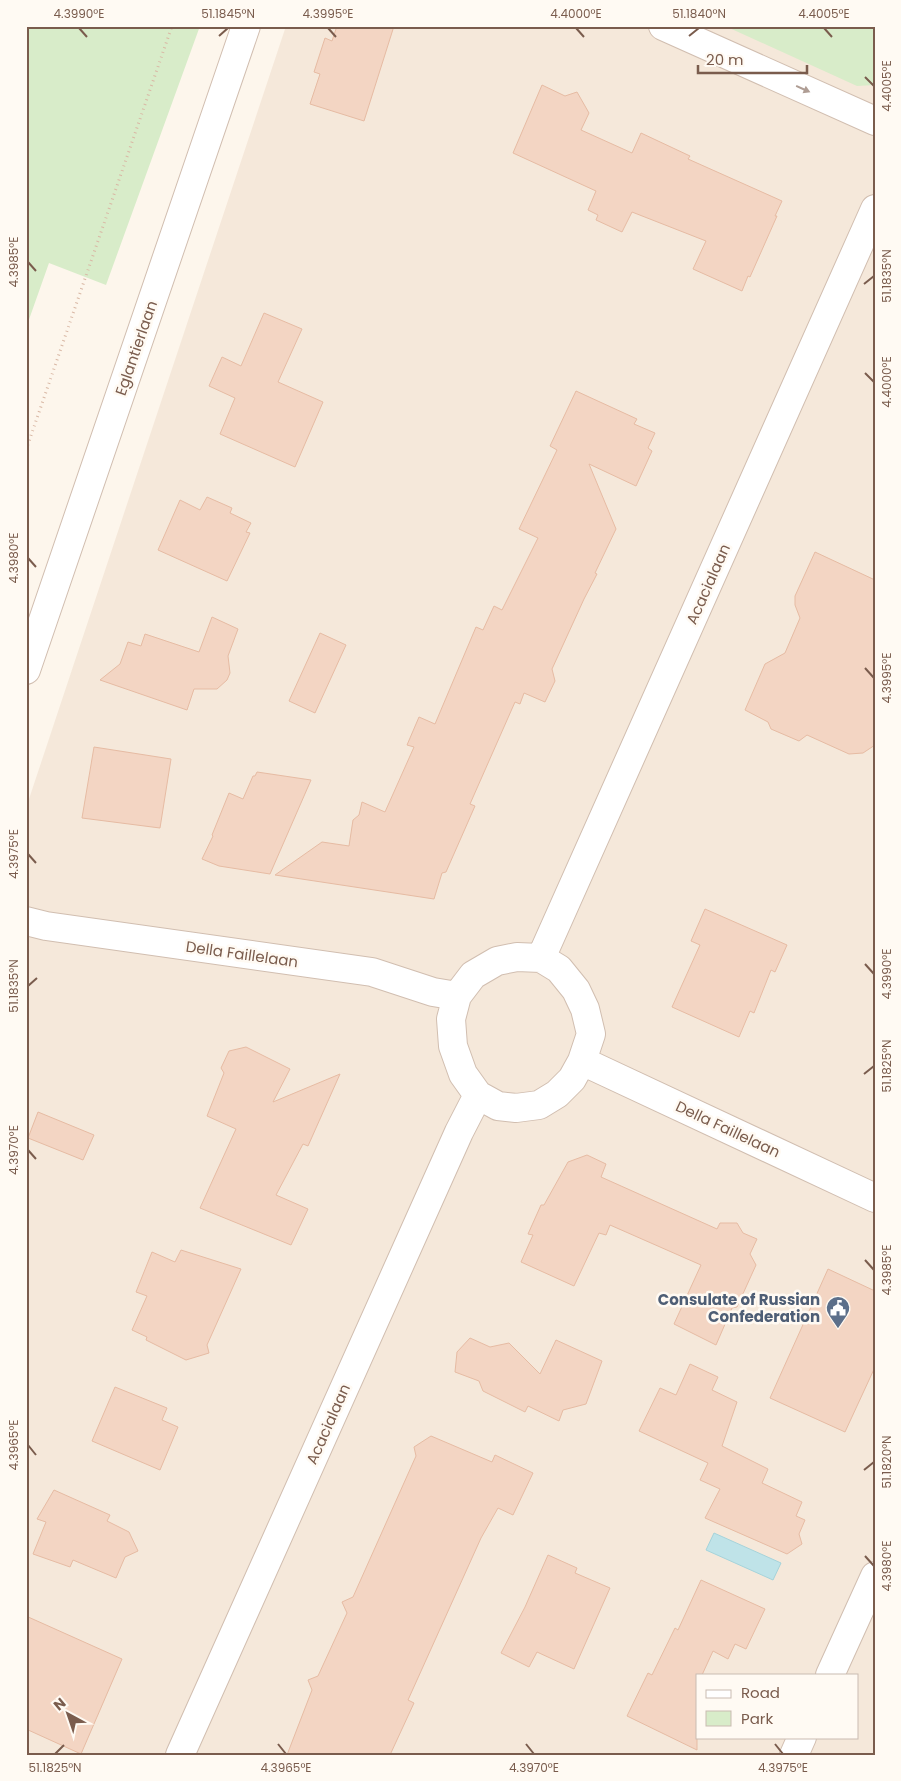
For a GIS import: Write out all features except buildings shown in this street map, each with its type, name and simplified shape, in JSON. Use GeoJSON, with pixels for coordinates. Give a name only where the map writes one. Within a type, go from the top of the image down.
{"type":"FeatureCollection","features":[{"type":"Feature","properties":{"kind":"street","name":"Eglantierlaan"},"geometry":{"type":"LineString","coordinates":[[26,670],[246,26]]}},
{"type":"Feature","properties":{"kind":"street"},"geometry":{"type":"LineString","coordinates":[[663,26],[875,121]]}},
{"type":"Feature","properties":{"kind":"street","name":"Acacialaan"},"geometry":{"type":"LineString","coordinates":[[541,958],[875,209]]}},
{"type":"Feature","properties":{"kind":"street","name":"Della Faillelaan"},"geometry":{"type":"LineString","coordinates":[[26,921],[46,926],[372,972],[433,992],[457,996]]}},
{"type":"Feature","properties":{"kind":"street"},"geometry":{"type":"LineString","coordinates":[[517,957],[541,958],[559,969],[576,990],[585,1010],[591,1034],[582,1061],[572,1079],[557,1094],[539,1105],[516,1108],[498,1106],[478,1095],[463,1074],[453,1046],[452,1019],[457,996],[473,975],[497,961],[517,957]]}},
{"type":"Feature","properties":{"kind":"street","name":"Della Faillelaan"},"geometry":{"type":"LineString","coordinates":[[582,1061],[875,1198]]}},
{"type":"Feature","properties":{"kind":"street","name":"Acacialaan"},"geometry":{"type":"LineString","coordinates":[[180,1755],[459,1132],[478,1095]]}},
{"type":"Feature","properties":{"kind":"street"},"geometry":{"type":"LineString","coordinates":[[830,1674],[875,1576]]}},
{"type":"Feature","properties":{"kind":"street"},"geometry":{"type":"LineString","coordinates":[[794,1755],[802,1738]]}},
{"type":"Feature","properties":{"kind":"path"},"geometry":{"type":"LineString","coordinates":[[26,450],[172,26]]}},
{"type":"Feature","properties":{"kind":"shaded area"},"geometry":{"type":"Polygon","coordinates":[[[286,26],[875,26],[875,1755],[26,1755],[26,808],[286,26]]]}},
{"type":"Feature","properties":{"kind":"green space"},"geometry":{"type":"Polygon","coordinates":[[[26,26],[200,26],[106,285],[49,263],[26,328],[26,26]]]}},
{"type":"Feature","properties":{"kind":"green space"},"geometry":{"type":"Polygon","coordinates":[[[725,26],[875,26],[875,85],[857,86],[725,26]]]}},
{"type":"Feature","properties":{"kind":"water"},"geometry":{"type":"Polygon","coordinates":[[[714,1533],[781,1563],[773,1580],[706,1550],[714,1533]]]}},
{"type":"Feature","properties":{"kind":"place","name":"Consulate of Russian Confederation"},"geometry":{"type":"Point","coordinates":[838,1329]}}]}
